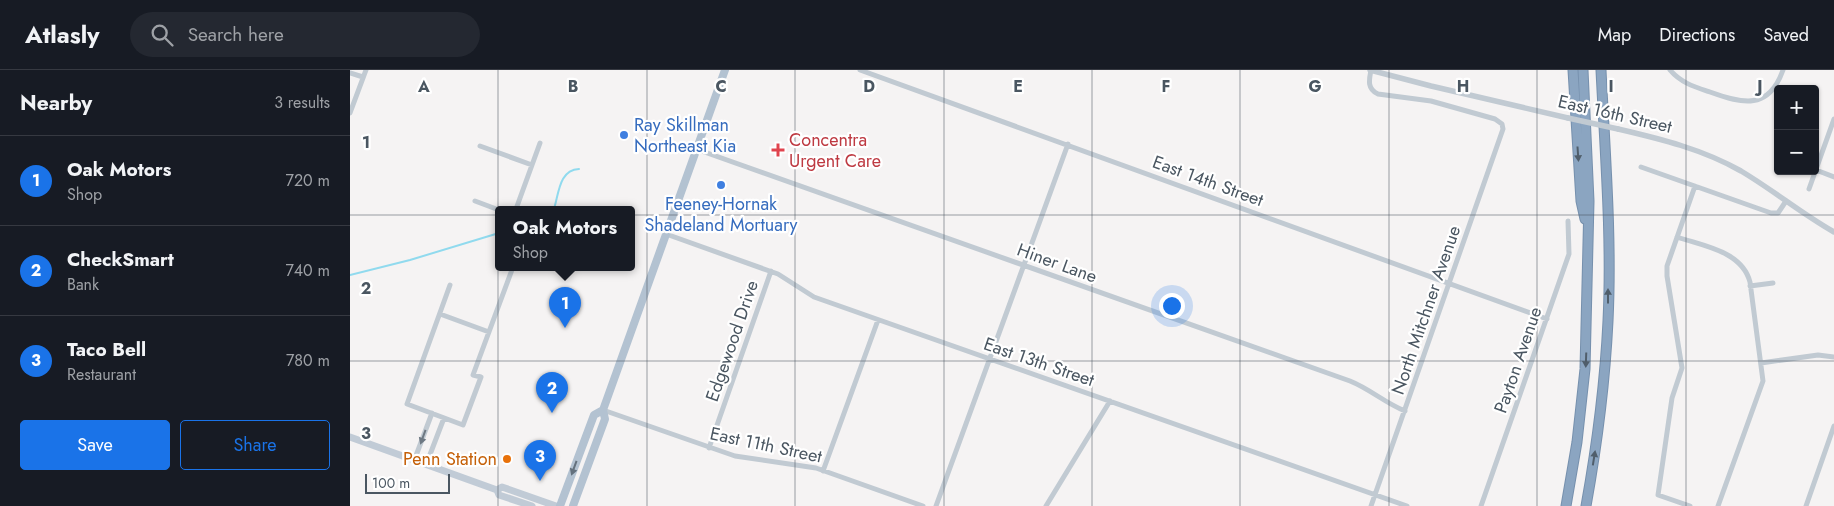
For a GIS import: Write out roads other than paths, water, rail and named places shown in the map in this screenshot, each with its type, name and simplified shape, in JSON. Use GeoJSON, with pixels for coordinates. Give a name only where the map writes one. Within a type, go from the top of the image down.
{"type":"FeatureCollection","features":[{"type":"Feature","properties":{"kind":"highway"},"geometry":{"type":"LineString","coordinates":[[1573,70],[1581,201],[1587,236]]}},
{"type":"Feature","properties":{"kind":"highway"},"geometry":{"type":"LineString","coordinates":[[1566,506],[1577,442],[1585,369],[1589,201],[1583,70]]}},
{"type":"Feature","properties":{"kind":"highway"},"geometry":{"type":"LineString","coordinates":[[1586,506],[1599,419],[1608,320],[1608,229],[1601,70]]}},
{"type":"Feature","properties":{"kind":"main road"},"geometry":{"type":"LineString","coordinates":[[573,506],[605,419],[603,410],[725,70]]}},
{"type":"Feature","properties":{"kind":"main road"},"geometry":{"type":"LineString","coordinates":[[560,506],[594,416],[603,410]]}},
{"type":"Feature","properties":{"kind":"main road"},"geometry":{"type":"LineString","coordinates":[[350,437],[497,490],[499,494],[532,506]]}},
{"type":"Feature","properties":{"kind":"main road"},"geometry":{"type":"LineString","coordinates":[[497,490],[502,487],[556,506]]}},
{"type":"Feature","properties":{"kind":"street"},"geometry":{"type":"LineString","coordinates":[[350,113],[366,70]]}},
{"type":"Feature","properties":{"kind":"street","name":"East 14th Street"},"geometry":{"type":"LineString","coordinates":[[860,70],[1547,319]]}},
{"type":"Feature","properties":{"kind":"street","name":"North Mitchner Avenue"},"geometry":{"type":"LineString","coordinates":[[1371,70],[1369,86],[1378,94],[1431,101],[1495,119],[1502,124],[1503,129],[1371,506]]}},
{"type":"Feature","properties":{"kind":"street","name":"East 16th Street"},"geometry":{"type":"LineString","coordinates":[[1371,70],[1431,86],[1673,142],[1713,157],[1753,178],[1834,232]]}},
{"type":"Feature","properties":{"kind":"street"},"geometry":{"type":"LineString","coordinates":[[1670,70],[1685,83],[1732,100],[1744,102],[1760,99],[1771,92],[1778,83],[1783,70]]}},
{"type":"Feature","properties":{"kind":"street"},"geometry":{"type":"LineString","coordinates":[[350,73],[363,77]]}},
{"type":"Feature","properties":{"kind":"street"},"geometry":{"type":"LineString","coordinates":[[1819,162],[1834,119]]}},
{"type":"Feature","properties":{"kind":"street"},"geometry":{"type":"LineString","coordinates":[[517,206],[540,143]]}},
{"type":"Feature","properties":{"kind":"street"},"geometry":{"type":"LineString","coordinates":[[936,506],[1068,144]]}},
{"type":"Feature","properties":{"kind":"street"},"geometry":{"type":"LineString","coordinates":[[480,146],[532,165]]}},
{"type":"Feature","properties":{"kind":"street","name":"Hiner Lane"},"geometry":{"type":"LineString","coordinates":[[696,149],[1362,386],[1387,403],[1405,411]]}},
{"type":"Feature","properties":{"kind":"street"},"geometry":{"type":"LineString","coordinates":[[1641,167],[1771,213],[1778,212],[1786,201]]}},
{"type":"Feature","properties":{"kind":"street"},"geometry":{"type":"LineString","coordinates":[[1819,171],[1834,177]]}},
{"type":"Feature","properties":{"kind":"street"},"geometry":{"type":"LineString","coordinates":[[1809,190],[1814,175]]}},
{"type":"Feature","properties":{"kind":"street"},"geometry":{"type":"LineString","coordinates":[[1690,506],[1658,495],[1672,398],[1681,371],[1667,273],[1669,260],[1695,186]]}},
{"type":"Feature","properties":{"kind":"street"},"geometry":{"type":"LineString","coordinates":[[475,201],[495,208]]}},
{"type":"Feature","properties":{"kind":"street","name":"Payton Avenue"},"geometry":{"type":"LineString","coordinates":[[1481,506],[1569,254],[1568,221]]}},
{"type":"Feature","properties":{"kind":"street","name":"East 13th Street"},"geometry":{"type":"LineString","coordinates":[[666,234],[771,271],[814,297],[1408,506]]}},
{"type":"Feature","properties":{"kind":"street"},"geometry":{"type":"LineString","coordinates":[[1677,237],[1734,258],[1745,270],[1750,286],[1763,381],[1718,506]]}},
{"type":"Feature","properties":{"kind":"street"},"geometry":{"type":"LineString","coordinates":[[450,285],[407,404],[463,425],[481,378],[473,374],[512,271]]}},
{"type":"Feature","properties":{"kind":"street","name":"Edgewood Drive"},"geometry":{"type":"LineString","coordinates":[[709,448],[771,271]]}},
{"type":"Feature","properties":{"kind":"street"},"geometry":{"type":"LineString","coordinates":[[1750,286],[1773,283]]}},
{"type":"Feature","properties":{"kind":"street"},"geometry":{"type":"LineString","coordinates":[[440,314],[489,332]]}},
{"type":"Feature","properties":{"kind":"street"},"geometry":{"type":"LineString","coordinates":[[823,471],[878,320]]}},
{"type":"Feature","properties":{"kind":"street"},"geometry":{"type":"LineString","coordinates":[[1761,363],[1818,355],[1834,357]]}},
{"type":"Feature","properties":{"kind":"street"},"geometry":{"type":"LineString","coordinates":[[1046,506],[1110,401]]}},
{"type":"Feature","properties":{"kind":"street","name":"East 11th Street"},"geometry":{"type":"LineString","coordinates":[[603,410],[735,456],[791,463],[823,471],[923,506]]}},
{"type":"Feature","properties":{"kind":"street"},"geometry":{"type":"LineString","coordinates":[[414,461],[432,413]]}},
{"type":"Feature","properties":{"kind":"street"},"geometry":{"type":"LineString","coordinates":[[426,465],[444,418]]}},
{"type":"Feature","properties":{"kind":"street"},"geometry":{"type":"LineString","coordinates":[[1806,506],[1834,426]]}},
{"type":"Feature","properties":{"kind":"waterway"},"geometry":{"type":"LineString","coordinates":[[555,206],[561,183],[567,173],[579,169]]}},
{"type":"Feature","properties":{"kind":"waterway"},"geometry":{"type":"LineString","coordinates":[[350,275],[410,260],[495,234]]}},
{"type":"Feature","properties":{"kind":"place","name":"Ray Skillman Northeast Kia"},"geometry":{"type":"Point","coordinates":[624,135]}},
{"type":"Feature","properties":{"kind":"place","name":"Concentra Urgent Care"},"geometry":{"type":"Point","coordinates":[778,150]}},
{"type":"Feature","properties":{"kind":"place","name":"Feeney-Hornak Shadeland Mortuary"},"geometry":{"type":"Point","coordinates":[721,185]}},
{"type":"Feature","properties":{"kind":"place","name":"Oak Motors"},"geometry":{"type":"Point","coordinates":[565,328]}},
{"type":"Feature","properties":{"kind":"place","name":"CheckSmart"},"geometry":{"type":"Point","coordinates":[552,413]}},
{"type":"Feature","properties":{"kind":"place","name":"Penn Station"},"geometry":{"type":"Point","coordinates":[507,459]}},
{"type":"Feature","properties":{"kind":"place","name":"Taco Bell"},"geometry":{"type":"Point","coordinates":[540,481]}}]}
